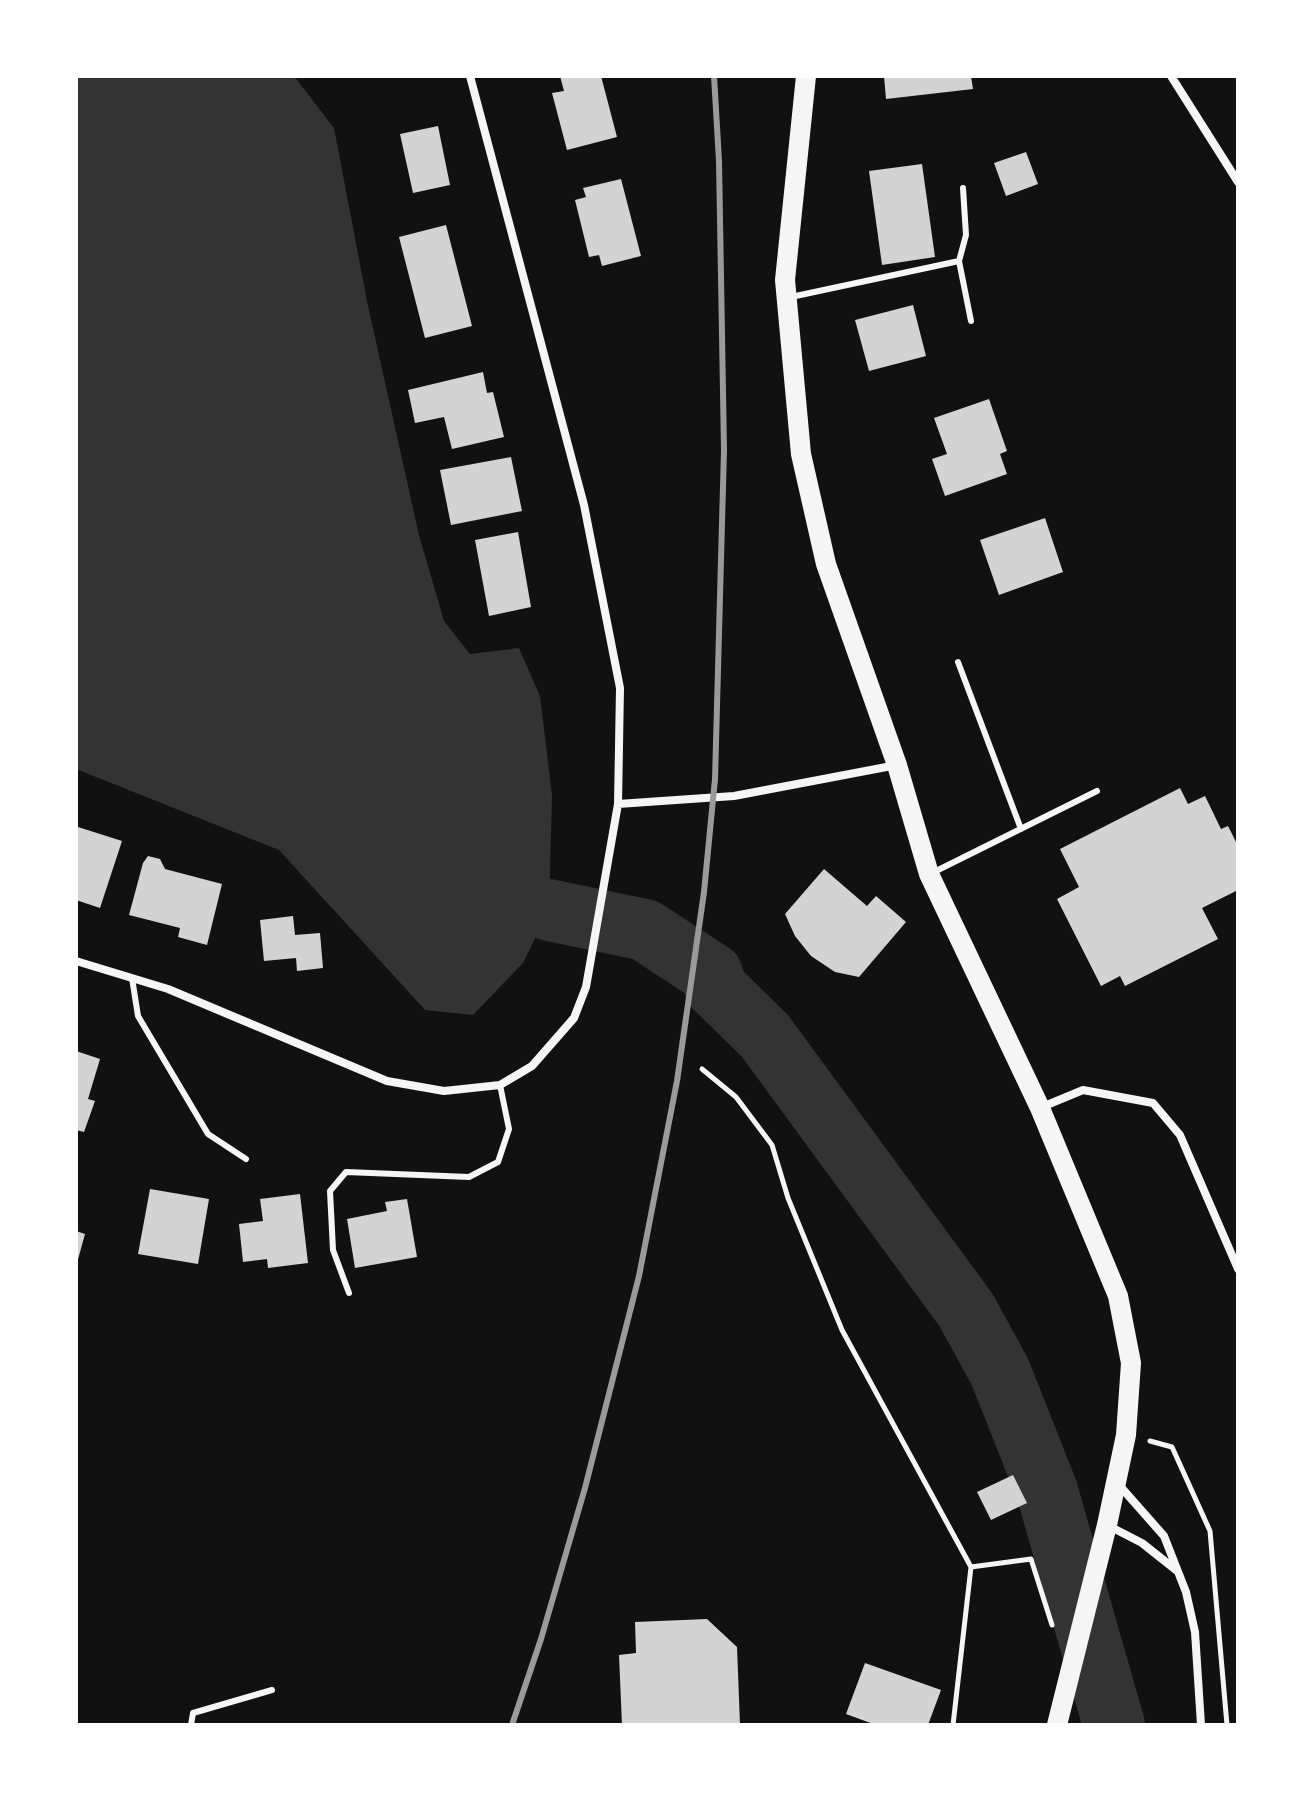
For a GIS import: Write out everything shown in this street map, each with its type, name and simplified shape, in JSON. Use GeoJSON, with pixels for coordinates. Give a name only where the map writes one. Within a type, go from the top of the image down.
{"type":"FeatureCollection","features":[{"type":"Feature","properties":{"kind":"main road"},"geometry":{"type":"LineString","coordinates":[[806,76],[785,280],[801,454],[826,564],[897,765],[929,874],[1040,1108],[1118,1296],[1131,1363],[1126,1435],[1057,1725]]}},
{"type":"Feature","properties":{"kind":"street"},"geometry":{"type":"LineString","coordinates":[[76,961],[168,989],[387,1081],[444,1091],[500,1085],[532,1066],[560,1038],[574,1018],[586,987],[618,804],[620,688],[584,505],[470,76]]}},
{"type":"Feature","properties":{"kind":"street"},"geometry":{"type":"LineString","coordinates":[[1171,76],[1234,166],[1238,182]]}},
{"type":"Feature","properties":{"kind":"street"},"geometry":{"type":"LineString","coordinates":[[618,804],[734,796],[897,765]]}},
{"type":"Feature","properties":{"kind":"street"},"geometry":{"type":"LineString","coordinates":[[1040,1108],[1083,1090],[1153,1103],[1180,1135],[1238,1269]]}},
{"type":"Feature","properties":{"kind":"street"},"geometry":{"type":"LineString","coordinates":[[1116,1481],[1164,1536],[1186,1592],[1195,1632],[1201,1725]]}},
{"type":"Feature","properties":{"kind":"street"},"geometry":{"type":"LineString","coordinates":[[1107,1525],[1142,1543],[1177,1571]]}},
{"type":"Feature","properties":{"kind":"lane"},"geometry":{"type":"LineString","coordinates":[[963,188],[966,235],[959,261],[971,321]]}},
{"type":"Feature","properties":{"kind":"lane"},"geometry":{"type":"LineString","coordinates":[[787,297],[959,261]]}},
{"type":"Feature","properties":{"kind":"lane"},"geometry":{"type":"LineString","coordinates":[[958,662],[1021,829]]}},
{"type":"Feature","properties":{"kind":"lane"},"geometry":{"type":"LineString","coordinates":[[929,874],[1097,791]]}},
{"type":"Feature","properties":{"kind":"lane"},"geometry":{"type":"LineString","coordinates":[[132,978],[138,1016],[208,1134],[246,1159]]}},
{"type":"Feature","properties":{"kind":"lane"},"geometry":{"type":"LineString","coordinates":[[349,1293],[333,1250],[330,1191],[346,1172],[469,1177],[498,1162],[509,1129],[500,1085]]}},
{"type":"Feature","properties":{"kind":"lane"},"geometry":{"type":"LineString","coordinates":[[191,1725],[193,1713],[272,1690]]}},
{"type":"Feature","properties":{"kind":"path"},"geometry":{"type":"LineString","coordinates":[[702,1069],[736,1097],[772,1145],[788,1198],[842,1330],[971,1567],[953,1725]]}},
{"type":"Feature","properties":{"kind":"path"},"geometry":{"type":"LineString","coordinates":[[1126,1435],[1172,1447],[1210,1531],[1227,1725]]}},
{"type":"Feature","properties":{"kind":"path"},"geometry":{"type":"LineString","coordinates":[[971,1567],[1031,1559],[1054,1632]]}},
{"type":"Feature","properties":{"kind":"shaded area"},"geometry":{"type":"Polygon","coordinates":[[[76,76],[294,76],[334,128],[367,301],[419,535],[444,621],[470,654],[519,648],[540,696],[552,795],[549,910],[523,963],[473,1015],[425,1010],[279,850],[76,769],[76,76]]]}},
{"type":"Feature","properties":{"kind":"building"},"geometry":{"type":"Polygon","coordinates":[[[560,76],[601,76],[617,137],[567,150],[552,93],[564,91],[560,76]]]}},
{"type":"Feature","properties":{"kind":"building"},"geometry":{"type":"Polygon","coordinates":[[[884,76],[971,76],[973,89],[886,99],[884,76]]]}},
{"type":"Feature","properties":{"kind":"building"},"geometry":{"type":"Polygon","coordinates":[[[438,126],[450,185],[413,193],[400,134],[438,126]]]}},
{"type":"Feature","properties":{"kind":"building"},"geometry":{"type":"Polygon","coordinates":[[[1026,152],[1038,184],[1006,196],[994,163],[1026,152]]]}},
{"type":"Feature","properties":{"kind":"building"},"geometry":{"type":"Polygon","coordinates":[[[922,164],[935,257],[882,265],[869,171],[922,164]]]}},
{"type":"Feature","properties":{"kind":"building"},"geometry":{"type":"Polygon","coordinates":[[[621,179],[641,256],[602,266],[599,255],[589,257],[575,200],[586,197],[583,188],[621,179]]]}},
{"type":"Feature","properties":{"kind":"building"},"geometry":{"type":"Polygon","coordinates":[[[446,225],[472,326],[425,338],[399,237],[446,225]]]}},
{"type":"Feature","properties":{"kind":"building"},"geometry":{"type":"Polygon","coordinates":[[[913,305],[926,356],[869,371],[855,320],[913,305]]]}},
{"type":"Feature","properties":{"kind":"building"},"geometry":{"type":"Polygon","coordinates":[[[483,372],[487,393],[493,392],[504,437],[452,449],[444,417],[415,423],[408,390],[483,372]]]}},
{"type":"Feature","properties":{"kind":"building"},"geometry":{"type":"Polygon","coordinates":[[[989,399],[1007,451],[1000,454],[1007,474],[945,496],[932,459],[947,454],[934,418],[989,399]]]}},
{"type":"Feature","properties":{"kind":"building"},"geometry":{"type":"Polygon","coordinates":[[[511,457],[522,511],[451,525],[440,470],[511,457]]]}},
{"type":"Feature","properties":{"kind":"building"},"geometry":{"type":"Polygon","coordinates":[[[1045,518],[1063,572],[999,595],[980,540],[1045,518]]]}},
{"type":"Feature","properties":{"kind":"building"},"geometry":{"type":"Polygon","coordinates":[[[518,532],[531,607],[489,616],[475,540],[518,532]]]}},
{"type":"Feature","properties":{"kind":"building"},"geometry":{"type":"Polygon","coordinates":[[[1180,788],[1188,804],[1205,796],[1221,829],[1228,826],[1238,846],[1238,890],[1202,908],[1218,939],[1125,986],[1120,976],[1101,986],[1057,899],[1079,887],[1060,849],[1180,788]]]}},
{"type":"Feature","properties":{"kind":"building"},"geometry":{"type":"Polygon","coordinates":[[[78,827],[122,841],[100,908],[76,900],[78,827]]]}},
{"type":"Feature","properties":{"kind":"building"},"geometry":{"type":"Polygon","coordinates":[[[148,856],[160,859],[165,869],[222,884],[207,945],[178,937],[180,928],[129,915],[143,863],[148,856]]]}},
{"type":"Feature","properties":{"kind":"building"},"geometry":{"type":"Polygon","coordinates":[[[824,869],[867,906],[876,896],[906,922],[859,977],[835,972],[811,956],[795,936],[785,914],[824,869]]]}},
{"type":"Feature","properties":{"kind":"building"},"geometry":{"type":"Polygon","coordinates":[[[293,916],[295,935],[320,933],[323,968],[297,971],[296,958],[264,961],[260,920],[293,916]]]}},
{"type":"Feature","properties":{"kind":"building"},"geometry":{"type":"Polygon","coordinates":[[[76,1051],[100,1059],[88,1099],[95,1101],[84,1132],[76,1130],[76,1051]]]}},
{"type":"Feature","properties":{"kind":"building"},"geometry":{"type":"Polygon","coordinates":[[[150,1189],[209,1199],[198,1264],[138,1254],[150,1189]]]}},
{"type":"Feature","properties":{"kind":"building"},"geometry":{"type":"Polygon","coordinates":[[[300,1194],[308,1263],[268,1268],[267,1259],[243,1262],[239,1224],[263,1221],[260,1199],[300,1194]]]}},
{"type":"Feature","properties":{"kind":"building"},"geometry":{"type":"Polygon","coordinates":[[[407,1199],[417,1257],[355,1268],[347,1219],[387,1211],[385,1202],[407,1199]]]}},
{"type":"Feature","properties":{"kind":"building"},"geometry":{"type":"Polygon","coordinates":[[[76,1231],[85,1234],[77,1263],[76,1263],[76,1231]]]}},
{"type":"Feature","properties":{"kind":"building"},"geometry":{"type":"Polygon","coordinates":[[[1013,1475],[1027,1503],[991,1520],[977,1492],[1013,1475]]]}},
{"type":"Feature","properties":{"kind":"building"},"geometry":{"type":"Polygon","coordinates":[[[707,1619],[737,1647],[740,1725],[622,1725],[619,1655],[636,1653],[635,1622],[707,1619]]]}},
{"type":"Feature","properties":{"kind":"building"},"geometry":{"type":"Polygon","coordinates":[[[865,1663],[941,1690],[928,1725],[876,1725],[846,1714],[865,1663]]]}},
{"type":"Feature","properties":{"kind":"waterway"},"geometry":{"type":"LineString","coordinates":[[549,910],[645,930],[712,974],[715,987],[765,1036],[966,1310],[1000,1372],[1047,1491],[1114,1725]]}},
{"type":"Feature","properties":{"kind":"railway"},"geometry":{"type":"LineString","coordinates":[[512,1725],[585,1488],[639,1276],[677,1081],[704,892],[715,779],[724,450],[719,161],[714,76]]}}]}
